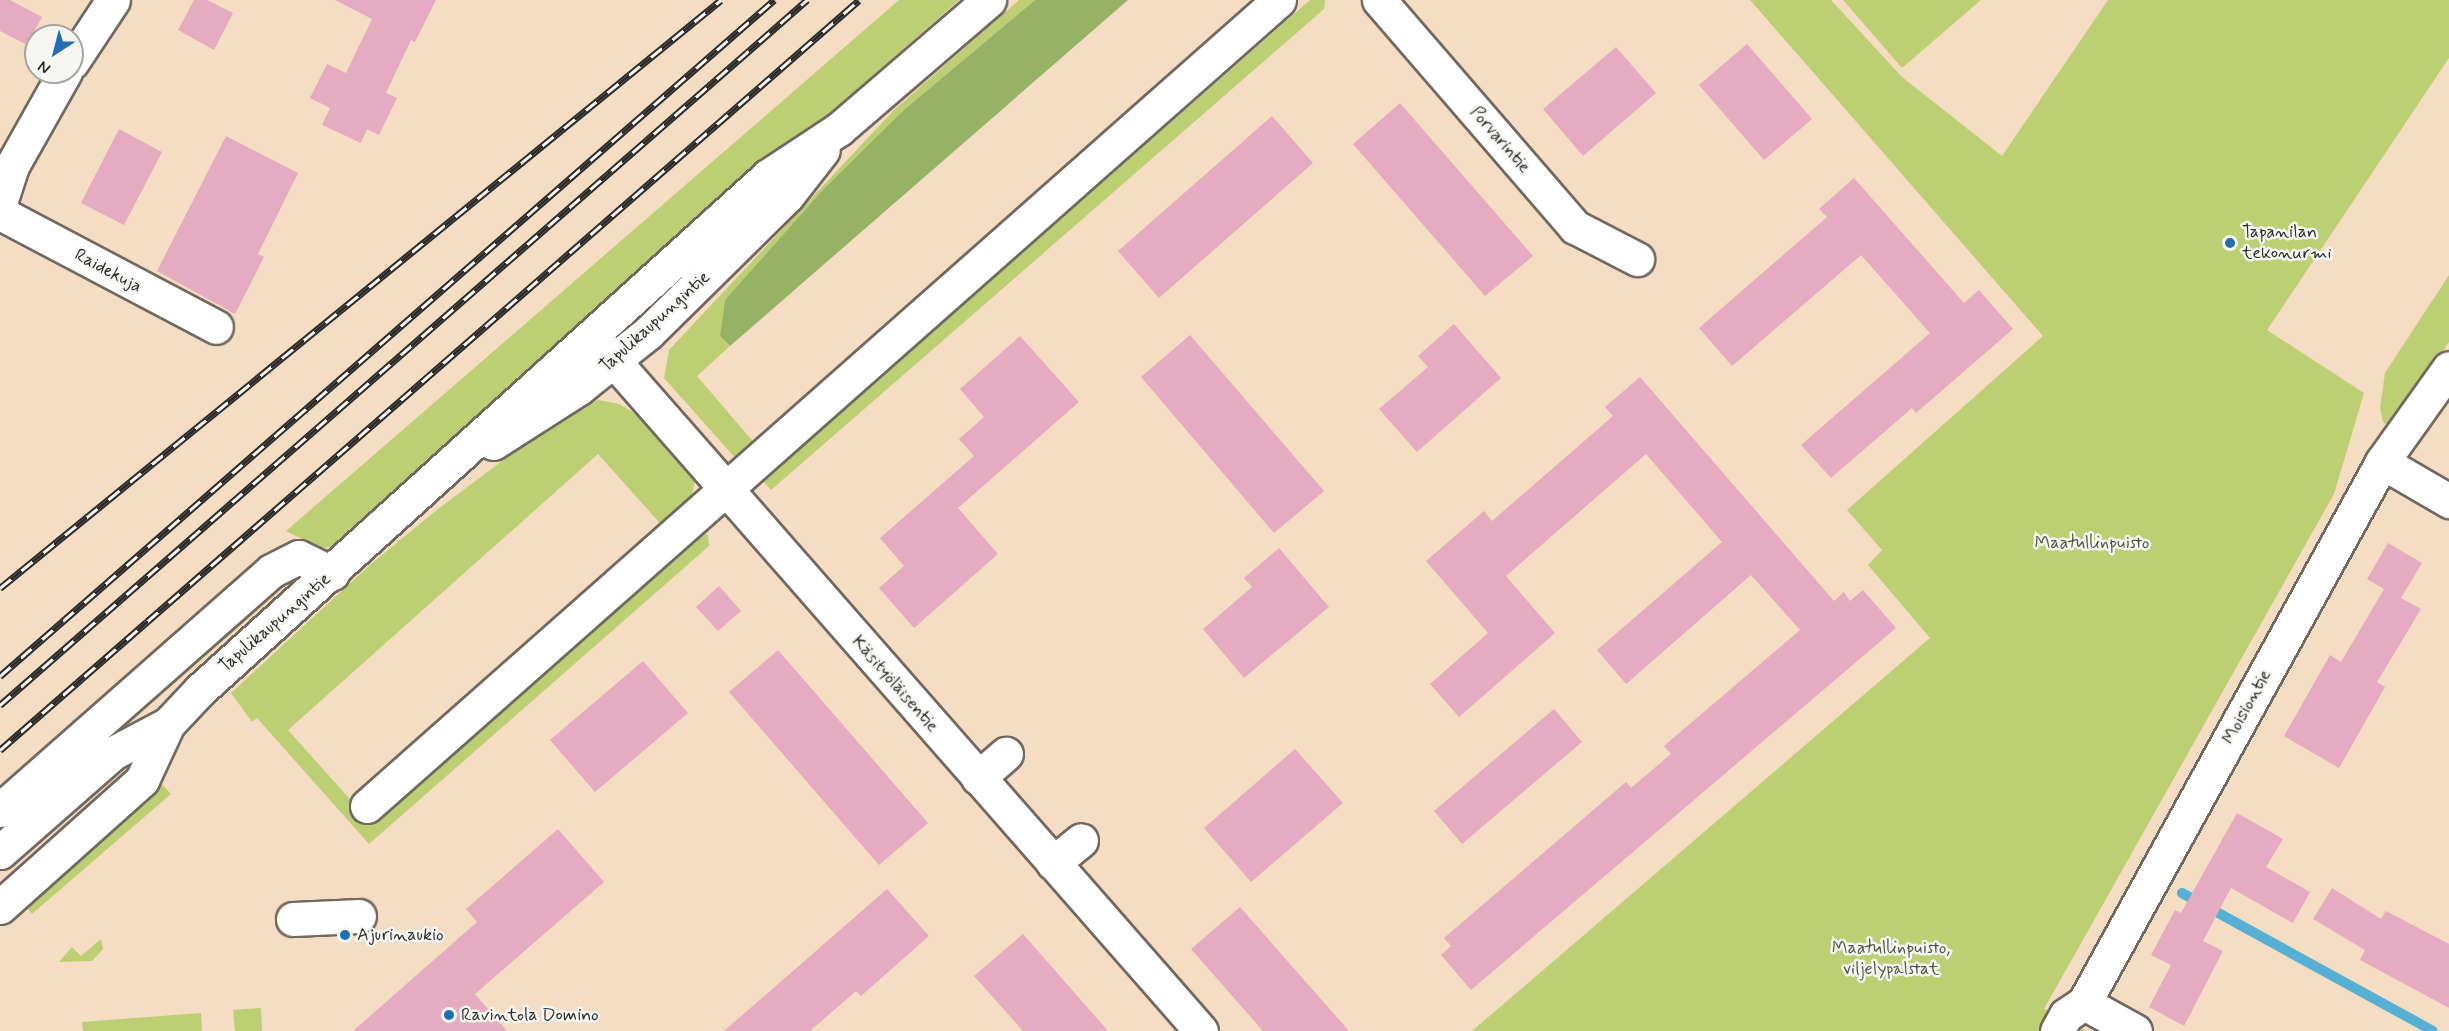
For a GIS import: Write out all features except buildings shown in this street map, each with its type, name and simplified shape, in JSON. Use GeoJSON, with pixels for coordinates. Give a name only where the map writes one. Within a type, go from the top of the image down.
{"type":"FeatureCollection","features":[{"type":"Feature","properties":{"kind":"street"},"geometry":{"type":"LineString","coordinates":[[84,44],[113,0]]}},
{"type":"Feature","properties":{"kind":"street","name":"Tapulikaupungintie"},"geometry":{"type":"LineString","coordinates":[[0,907],[142,780],[168,724],[200,690],[332,573],[768,176],[839,129],[989,0]]}},
{"type":"Feature","properties":{"kind":"street"},"geometry":{"type":"LineString","coordinates":[[367,806],[1279,0]]}},
{"type":"Feature","properties":{"kind":"street","name":"Porvarintie"},"geometry":{"type":"LineString","coordinates":[[1379,0],[1575,227],[1637,258]]}},
{"type":"Feature","properties":{"kind":"street"},"geometry":{"type":"LineString","coordinates":[[0,203],[12,166],[58,84]]}},
{"type":"Feature","properties":{"kind":"street","name":"Tapulikaupungintie"},"geometry":{"type":"LineString","coordinates":[[438,476],[538,416],[614,361],[648,333],[787,196],[839,129]]}},
{"type":"Feature","properties":{"kind":"street","name":"Raidekuja"},"geometry":{"type":"LineString","coordinates":[[0,213],[216,327]]}},
{"type":"Feature","properties":{"kind":"street","name":"Käsityöläisentie"},"geometry":{"type":"LineString","coordinates":[[591,335],[1201,1031]]}},
{"type":"Feature","properties":{"kind":"street","name":"Moisiontie"},"geometry":{"type":"LineString","coordinates":[[2084,1003],[2382,462],[2449,368]]}},
{"type":"Feature","properties":{"kind":"street"},"geometry":{"type":"LineString","coordinates":[[2382,462],[2449,501]]}},
{"type":"Feature","properties":{"kind":"street"},"geometry":{"type":"LineString","coordinates":[[0,810],[272,571],[299,556],[332,573]]}},
{"type":"Feature","properties":{"kind":"street","name":"Tapulikaupungintie"},"geometry":{"type":"LineString","coordinates":[[0,852],[113,753],[168,724]]}},
{"type":"Feature","properties":{"kind":"street"},"geometry":{"type":"LineString","coordinates":[[978,778],[1006,754]]}},
{"type":"Feature","properties":{"kind":"street"},"geometry":{"type":"LineString","coordinates":[[1053,863],[1081,840]]}},
{"type":"Feature","properties":{"kind":"street"},"geometry":{"type":"LineString","coordinates":[[292,919],[359,916]]}},
{"type":"Feature","properties":{"kind":"street"},"geometry":{"type":"LineString","coordinates":[[2057,1031],[2066,1015],[2084,1003],[2134,1031]]}},
{"type":"Feature","properties":{"kind":"green space"},"geometry":{"type":"Polygon","coordinates":[[[899,0],[959,0],[335,547],[320,548],[286,531],[899,0]]]}},
{"type":"Feature","properties":{"kind":"green space"},"geometry":{"type":"Polygon","coordinates":[[[1019,0],[1035,0],[905,109],[725,300],[720,336],[730,346],[697,376],[756,445],[738,461],[664,378],[669,350],[894,110],[1019,0]]]}},
{"type":"Feature","properties":{"kind":"green space"},"geometry":{"type":"Polygon","coordinates":[[[1035,0],[1128,0],[730,346],[720,336],[725,300],[822,191],[905,109],[1035,0]]]}},
{"type":"Feature","properties":{"kind":"green space"},"geometry":{"type":"Polygon","coordinates":[[[1310,0],[1325,0],[1324,9],[771,490],[763,481],[1310,0]]]}},
{"type":"Feature","properties":{"kind":"green space","name":"Maatullinpuisto"},"geometry":{"type":"Polygon","coordinates":[[[1750,0],[1831,0],[1902,77],[2002,156],[2108,0],[2449,0],[2449,58],[2267,330],[2364,393],[2334,494],[2044,1009],[2087,1031],[1472,1031],[1930,638],[1868,565],[1882,550],[1847,510],[2043,336],[1750,0]]]}},
{"type":"Feature","properties":{"kind":"green space"},"geometry":{"type":"Polygon","coordinates":[[[1843,0],[1981,0],[1902,68],[1843,0]]]}},
{"type":"Feature","properties":{"kind":"green space"},"geometry":{"type":"Polygon","coordinates":[[[2449,275],[2449,342],[2393,428],[2383,422],[2380,408],[2385,373],[2449,275]]]}},
{"type":"Feature","properties":{"kind":"green space"},"geometry":{"type":"Polygon","coordinates":[[[598,400],[619,404],[638,415],[695,481],[688,511],[667,531],[598,454],[288,730],[365,816],[698,530],[708,535],[709,546],[369,844],[257,718],[252,722],[231,693],[371,564],[438,509],[546,428],[598,400]]]}},
{"type":"Feature","properties":{"kind":"green space"},"geometry":{"type":"Polygon","coordinates":[[[158,780],[171,794],[32,914],[26,906],[138,803],[158,780]]]}},
{"type":"Feature","properties":{"kind":"green space"},"geometry":{"type":"Polygon","coordinates":[[[101,939],[103,949],[92,961],[59,962],[72,947],[81,956],[101,939]]]}},
{"type":"Feature","properties":{"kind":"green space"},"geometry":{"type":"Polygon","coordinates":[[[261,1008],[262,1031],[235,1031],[233,1010],[261,1008]]]}},
{"type":"Feature","properties":{"kind":"green space"},"geometry":{"type":"Polygon","coordinates":[[[201,1013],[202,1031],[83,1031],[82,1022],[201,1013]]]}},
{"type":"Feature","properties":{"kind":"sand"},"geometry":{"type":"Polygon","coordinates":[[[285,576],[290,578],[290,583],[0,836],[0,824],[285,576]]]}},
{"type":"Feature","properties":{"kind":"waterway"},"geometry":{"type":"LineString","coordinates":[[2182,893],[2433,1031]]}},
{"type":"Feature","properties":{"kind":"railway"},"geometry":{"type":"LineString","coordinates":[[0,588],[721,0]]}},
{"type":"Feature","properties":{"kind":"railway"},"geometry":{"type":"LineString","coordinates":[[0,676],[774,0]]}},
{"type":"Feature","properties":{"kind":"railway"},"geometry":{"type":"LineString","coordinates":[[0,705],[807,0]]}},
{"type":"Feature","properties":{"kind":"railway"},"geometry":{"type":"LineString","coordinates":[[0,750],[859,0]]}},
{"type":"Feature","properties":{"kind":"place","name":"Tapanilan tekonurmi"},"geometry":{"type":"Point","coordinates":[2230,243]}},
{"type":"Feature","properties":{"kind":"place","name":"Ajurinaukio"},"geometry":{"type":"Point","coordinates":[345,935]}},
{"type":"Feature","properties":{"kind":"place","name":"Ravintola Domino"},"geometry":{"type":"Point","coordinates":[449,1015]}},
{"type":"Feature","properties":{"kind":"park label","name":"Maatullinpuisto, viljelypalstat"},"geometry":{"type":"Point","coordinates":[1891,959]}}]}
